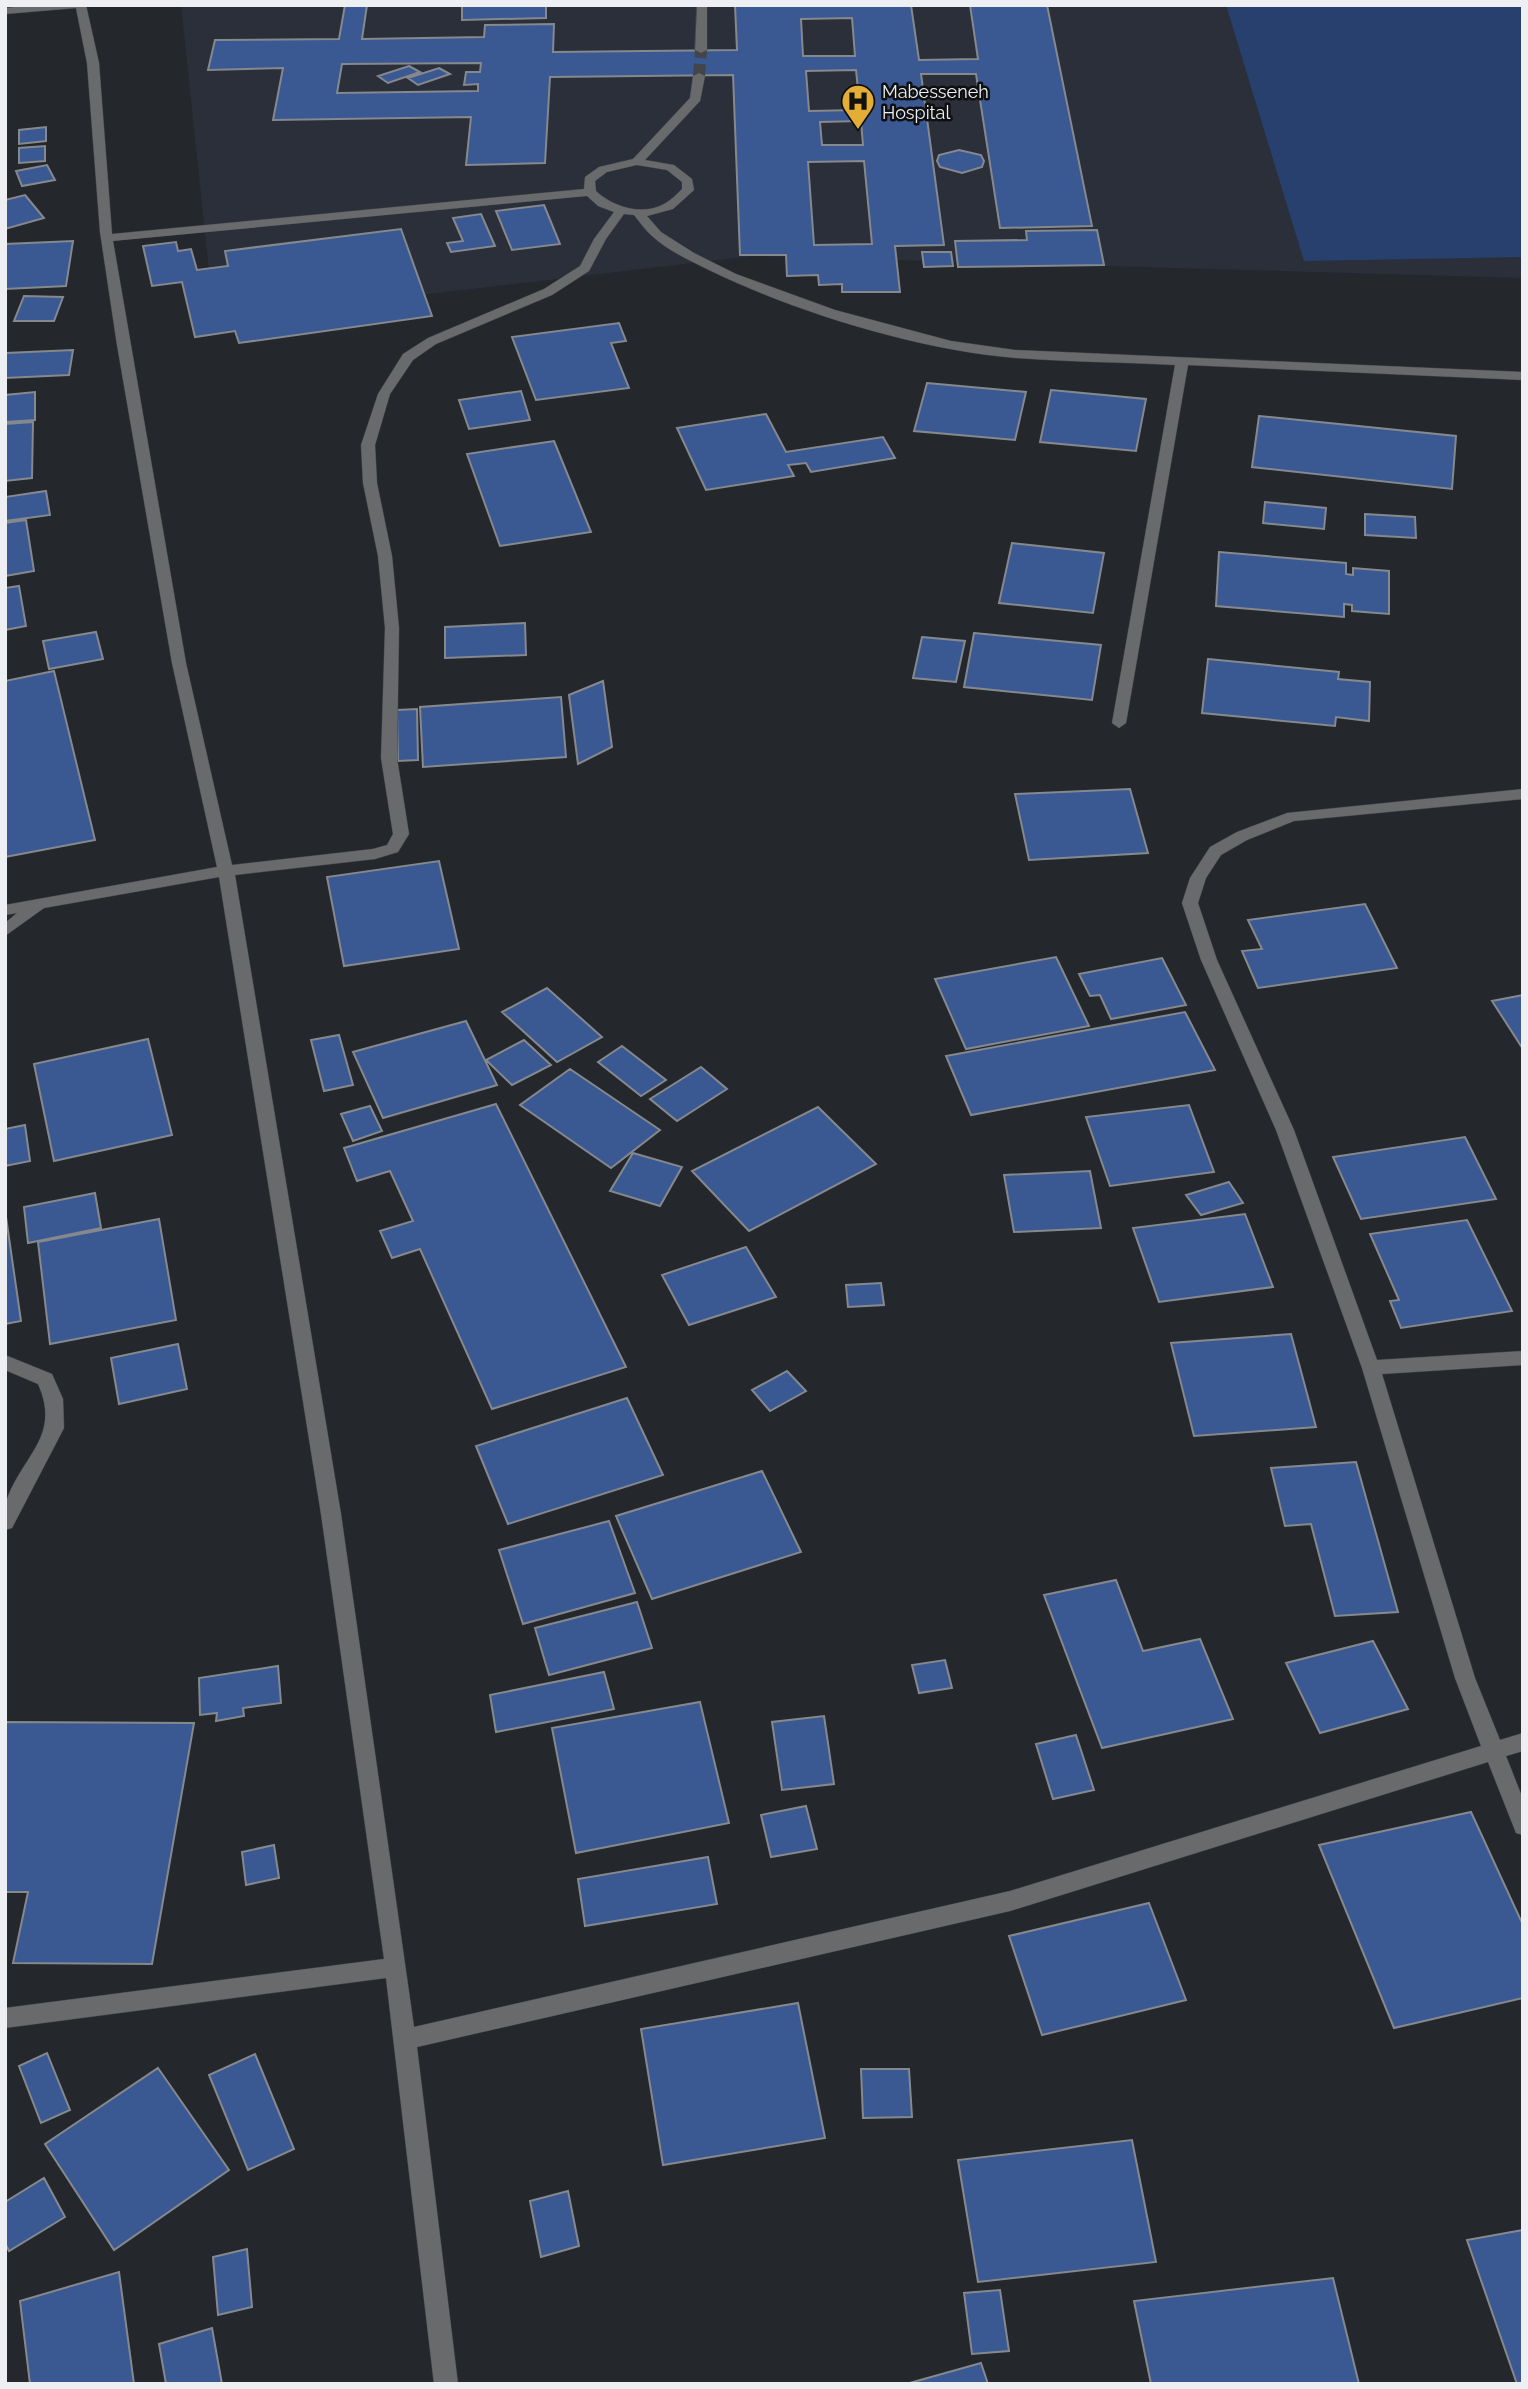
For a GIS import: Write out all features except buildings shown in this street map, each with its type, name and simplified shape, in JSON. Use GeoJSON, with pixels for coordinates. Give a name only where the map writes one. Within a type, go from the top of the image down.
{"type":"FeatureCollection","features":[{"type":"Feature","properties":{"kind":"street"},"geometry":{"type":"LineString","coordinates":[[5,11],[75,5]]}},
{"type":"Feature","properties":{"kind":"street"},"geometry":{"type":"LineString","coordinates":[[81,5],[93,63],[107,238],[179,663],[226,871],[331,1514],[396,1967],[446,2384]]}},
{"type":"Feature","properties":{"kind":"street"},"geometry":{"type":"LineString","coordinates":[[701,50],[702,5]]}},
{"type":"Feature","properties":{"kind":"street"},"geometry":{"type":"LineString","coordinates":[[637,162],[696,99],[699,76]]}},
{"type":"Feature","properties":{"kind":"street"},"geometry":{"type":"LineString","coordinates":[[637,162],[670,167],[688,181],[688,190],[671,205],[638,212],[621,210],[594,200],[588,192],[588,183],[594,175],[620,164],[637,162]]}},
{"type":"Feature","properties":{"kind":"street"},"geometry":{"type":"LineString","coordinates":[[107,238],[588,192]]}},
{"type":"Feature","properties":{"kind":"street"},"geometry":{"type":"LineString","coordinates":[[5,910],[226,871],[375,854],[393,848],[401,835],[391,787],[389,758],[392,628],[385,555],[370,483],[368,445],[384,394],[408,356],[432,341],[548,292],[585,268],[600,239],[621,210]]}},
{"type":"Feature","properties":{"kind":"street"},"geometry":{"type":"LineString","coordinates":[[638,212],[643,222],[656,235],[725,273],[778,294],[885,329],[952,345],[1015,354],[1523,376]]}},
{"type":"Feature","properties":{"kind":"street"},"geometry":{"type":"LineString","coordinates":[[1119,723],[1182,362]]}},
{"type":"Feature","properties":{"kind":"street"},"geometry":{"type":"LineString","coordinates":[[1523,794],[1292,816],[1215,850],[1198,877],[1190,903],[1209,961],[1284,1130],[1371,1368],[1465,1678],[1523,1826]]}},
{"type":"Feature","properties":{"kind":"street"},"geometry":{"type":"LineString","coordinates":[[5,931],[40,904]]}},
{"type":"Feature","properties":{"kind":"street"},"geometry":{"type":"LineString","coordinates":[[1371,1368],[1523,1359]]}},
{"type":"Feature","properties":{"kind":"street"},"geometry":{"type":"LineString","coordinates":[[5,1362],[45,1379],[54,1399],[55,1428],[5,1522]]}},
{"type":"Feature","properties":{"kind":"street"},"geometry":{"type":"LineString","coordinates":[[404,2040],[1010,1901],[1523,1742]]}},
{"type":"Feature","properties":{"kind":"street"},"geometry":{"type":"LineString","coordinates":[[5,2018],[396,1967]]}},
{"type":"Feature","properties":{"kind":"shaded area","name":"Mabesseneh Hospital"},"geometry":{"type":"Polygon","coordinates":[[[181,5],[1523,5],[1523,278],[753,256],[214,319],[181,5]]]}},
{"type":"Feature","properties":{"kind":"shaded area"},"geometry":{"type":"Polygon","coordinates":[[[1226,5],[1523,5],[1523,257],[1304,261],[1226,5]]]}},
{"type":"Feature","properties":{"kind":"tunnel"},"geometry":{"type":"LineString","coordinates":[[699,76],[701,50]]}},
{"type":"Feature","properties":{"kind":"place","name":"Mabesseneh Hospital"},"geometry":{"type":"Point","coordinates":[858,131]}}]}
